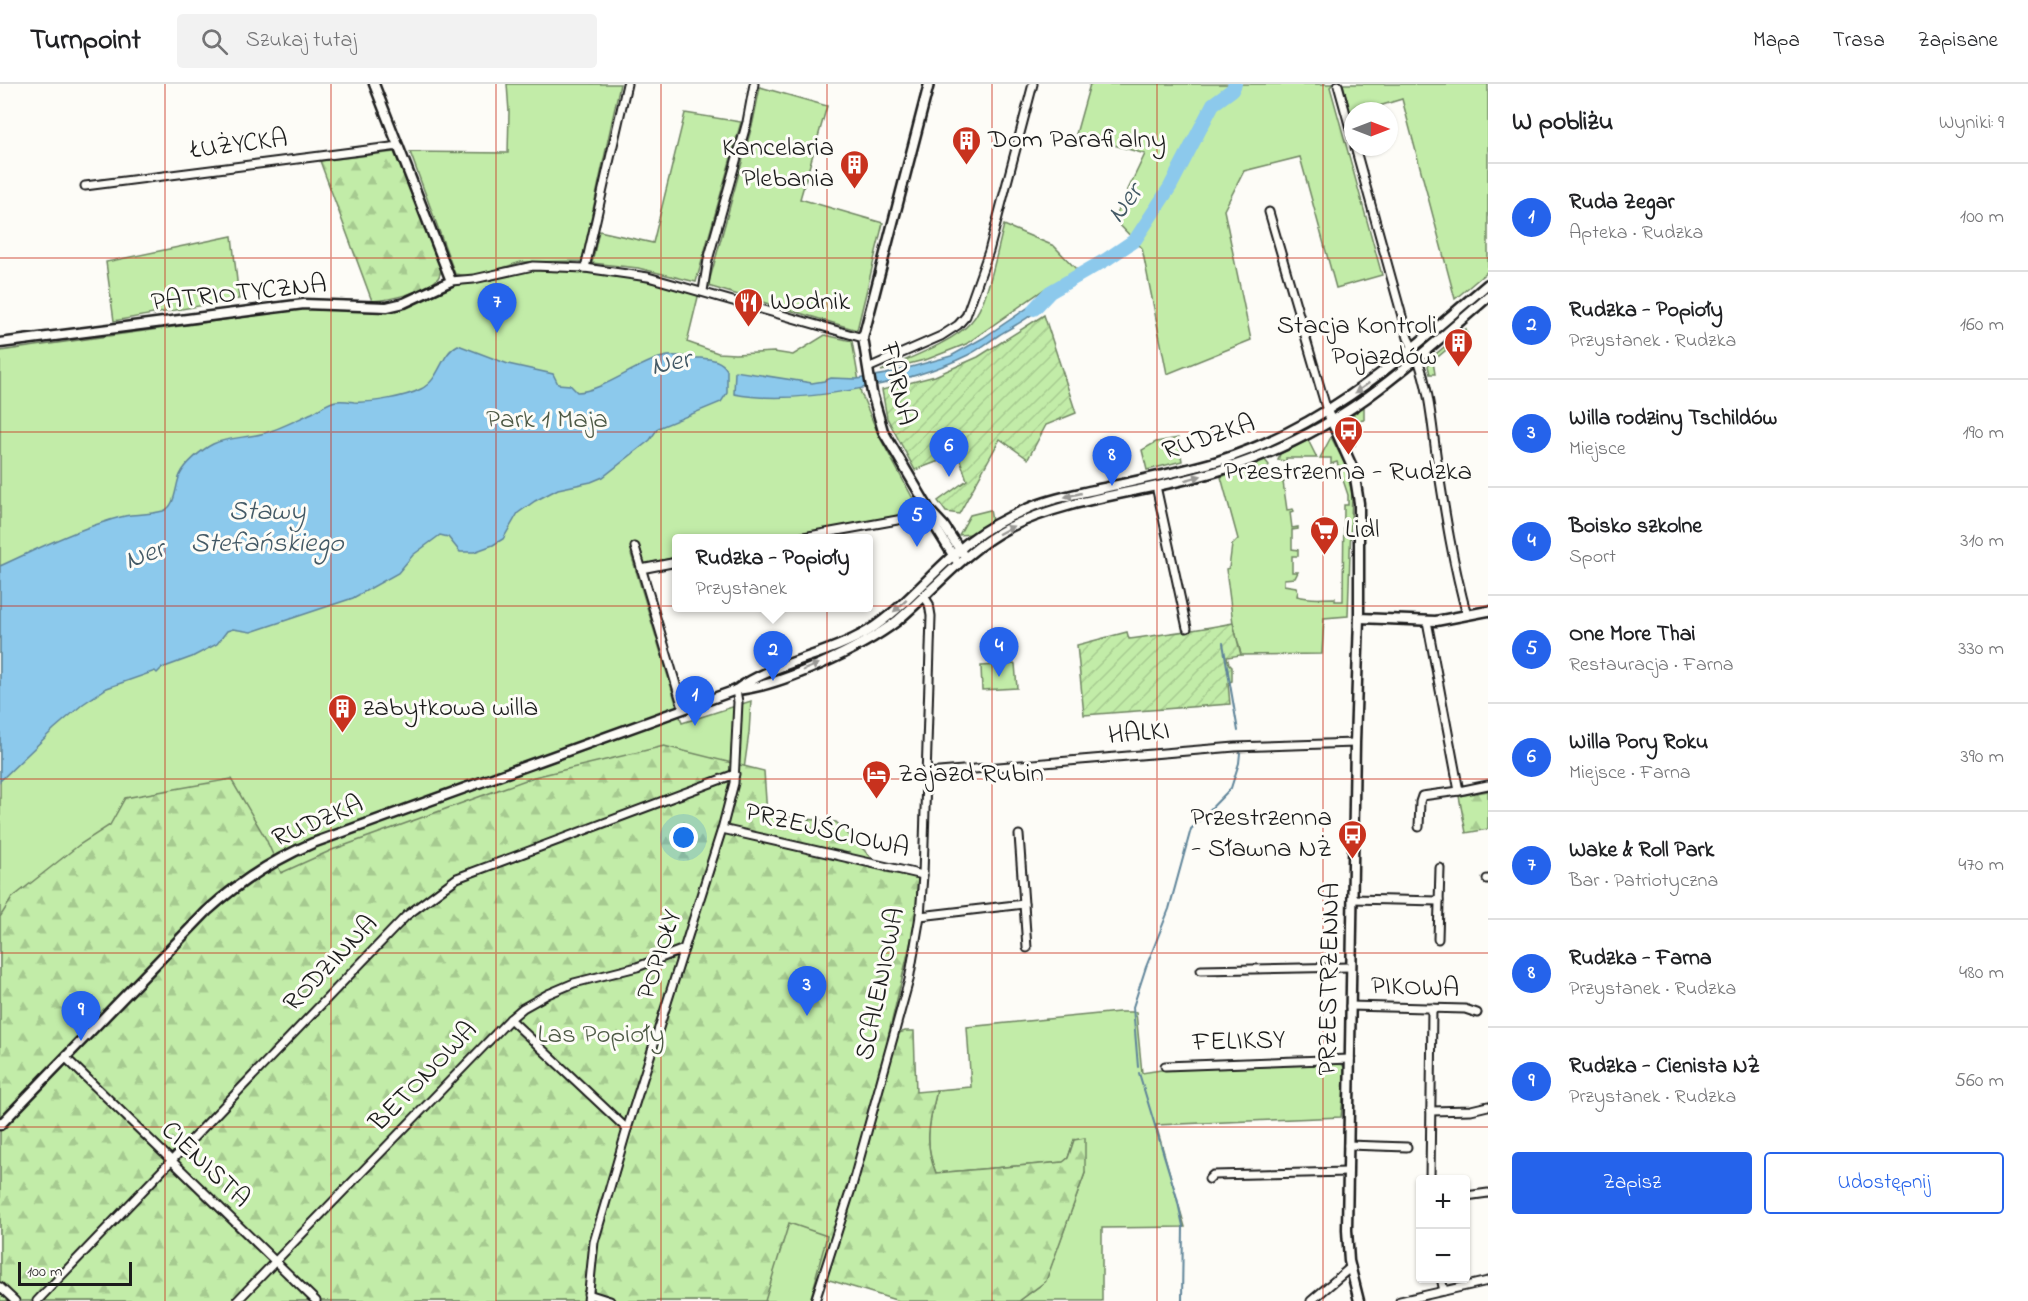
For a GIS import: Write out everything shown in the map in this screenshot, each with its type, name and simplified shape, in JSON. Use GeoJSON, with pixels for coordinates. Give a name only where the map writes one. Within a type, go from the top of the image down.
{"type":"FeatureCollection","features":[{"type":"Feature","properties":{"kind":"street"},"geometry":{"type":"LineString","coordinates":[[374,84],[451,281]]}},
{"type":"Feature","properties":{"kind":"street"},"geometry":{"type":"LineString","coordinates":[[585,268],[627,84]]}},
{"type":"Feature","properties":{"kind":"street"},"geometry":{"type":"LineString","coordinates":[[703,291],[708,260],[747,122],[754,84]]}},
{"type":"Feature","properties":{"kind":"street","name":"FARNA"},"geometry":{"type":"LineString","coordinates":[[928,84],[863,338],[872,393],[887,440],[930,511],[933,523],[959,556]]}},
{"type":"Feature","properties":{"kind":"street"},"geometry":{"type":"LineString","coordinates":[[868,370],[941,336],[958,325],[966,316],[989,251],[1033,84]]}},
{"type":"Feature","properties":{"kind":"street"},"geometry":{"type":"LineString","coordinates":[[1338,85],[1344,107]]}},
{"type":"Feature","properties":{"kind":"street","name":"ŁUŻYCKA"},"geometry":{"type":"LineString","coordinates":[[85,186],[399,146]]}},
{"type":"Feature","properties":{"kind":"street"},"geometry":{"type":"LineString","coordinates":[[1357,156],[1408,338],[1413,348]]}},
{"type":"Feature","properties":{"kind":"street"},"geometry":{"type":"LineString","coordinates":[[1269,212],[1327,411]]}},
{"type":"Feature","properties":{"kind":"street","name":"PATRIOTYCZNA"},"geometry":{"type":"LineString","coordinates":[[0,343],[304,304],[381,308],[404,303],[451,281],[474,279],[533,266],[585,268],[648,277],[863,338]]}},
{"type":"Feature","properties":{"kind":"street","name":"RUDZKA"},"geometry":{"type":"LineString","coordinates":[[736,690],[751,679],[838,646],[867,631],[959,556],[989,528],[1031,507],[1217,461],[1269,442],[1327,411],[1362,388],[1413,348],[1488,284]]}},
{"type":"Feature","properties":{"kind":"street","name":"RUDZKA"},"geometry":{"type":"LineString","coordinates":[[0,1125],[207,911],[238,885],[265,867],[301,848],[683,708],[736,690],[766,684],[857,647],[891,625],[924,596],[959,556],[1034,516],[1199,476],[1241,463],[1287,444],[1330,421],[1374,392],[1488,297]]}},
{"type":"Feature","properties":{"kind":"street"},"geometry":{"type":"LineString","coordinates":[[1417,357],[1425,378],[1443,504],[1458,584],[1467,615]]}},
{"type":"Feature","properties":{"kind":"street","name":"PRZESTRZENNA"},"geometry":{"type":"LineString","coordinates":[[1327,411],[1350,461],[1358,489],[1359,618],[1347,1246],[1359,1301]]}},
{"type":"Feature","properties":{"kind":"street"},"geometry":{"type":"LineString","coordinates":[[1156,486],[1187,628]]}},
{"type":"Feature","properties":{"kind":"street"},"geometry":{"type":"LineString","coordinates":[[820,534],[914,517],[930,511]]}},
{"type":"Feature","properties":{"kind":"street"},"geometry":{"type":"LineString","coordinates":[[635,547],[683,708]]}},
{"type":"Feature","properties":{"kind":"street"},"geometry":{"type":"LineString","coordinates":[[641,569],[672,563]]}},
{"type":"Feature","properties":{"kind":"street","name":"SCALENIOWA"},"geometry":{"type":"LineString","coordinates":[[815,1301],[852,1186],[908,982],[920,916],[931,614],[924,596]]}},
{"type":"Feature","properties":{"kind":"street"},"geometry":{"type":"LineString","coordinates":[[1359,618],[1427,621],[1488,611]]}},
{"type":"Feature","properties":{"kind":"street"},"geometry":{"type":"LineString","coordinates":[[1427,621],[1459,791]]}},
{"type":"Feature","properties":{"kind":"street","name":"POPIOŁY"},"geometry":{"type":"LineString","coordinates":[[588,1298],[594,1242],[627,1129],[722,829],[735,774],[738,702],[736,690]]}},
{"type":"Feature","properties":{"kind":"street","name":"HALKI"},"geometry":{"type":"LineString","coordinates":[[927,773],[1235,747],[1355,743]]}},
{"type":"Feature","properties":{"kind":"street","name":"RODZINNA"},"geometry":{"type":"LineString","coordinates":[[37,1301],[406,916],[457,878],[735,774]]}},
{"type":"Feature","properties":{"kind":"street"},"geometry":{"type":"LineString","coordinates":[[1419,827],[1422,796],[1488,785]]}},
{"type":"Feature","properties":{"kind":"street","name":"PRZEJŚCIOWA"},"geometry":{"type":"LineString","coordinates":[[722,829],[923,875]]}},
{"type":"Feature","properties":{"kind":"street"},"geometry":{"type":"LineString","coordinates":[[1019,836],[1027,948]]}},
{"type":"Feature","properties":{"kind":"street"},"geometry":{"type":"LineString","coordinates":[[1438,939],[1440,868]]}},
{"type":"Feature","properties":{"kind":"street"},"geometry":{"type":"LineString","coordinates":[[1352,899],[1439,901]]}},
{"type":"Feature","properties":{"kind":"street"},"geometry":{"type":"LineString","coordinates":[[920,916],[1024,904]]}},
{"type":"Feature","properties":{"kind":"street","name":"BETONOWA"},"geometry":{"type":"LineString","coordinates":[[237,1301],[523,1008],[574,983],[637,967],[684,949]]}},
{"type":"Feature","properties":{"kind":"street"},"geometry":{"type":"LineString","coordinates":[[1201,970],[1351,967]]}},
{"type":"Feature","properties":{"kind":"street","name":"PIKOWA"},"geometry":{"type":"LineString","coordinates":[[1350,1006],[1465,1009],[1478,1013]]}},
{"type":"Feature","properties":{"kind":"street"},"geometry":{"type":"LineString","coordinates":[[1431,1175],[1432,1008]]}},
{"type":"Feature","properties":{"kind":"street"},"geometry":{"type":"LineString","coordinates":[[510,1019],[627,1129]]}},
{"type":"Feature","properties":{"kind":"street","name":"CIENISTA"},"geometry":{"type":"LineString","coordinates":[[65,1057],[316,1301]]}},
{"type":"Feature","properties":{"kind":"street","name":"FELIKSY"},"geometry":{"type":"LineString","coordinates":[[1165,1066],[1350,1059]]}},
{"type":"Feature","properties":{"kind":"street"},"geometry":{"type":"LineString","coordinates":[[1431,1111],[1475,1110],[1488,1106]]}},
{"type":"Feature","properties":{"kind":"street"},"geometry":{"type":"LineString","coordinates":[[1348,1145],[1407,1146]]}},
{"type":"Feature","properties":{"kind":"street"},"geometry":{"type":"LineString","coordinates":[[1209,1179],[1213,1175],[1348,1172]]}},
{"type":"Feature","properties":{"kind":"street"},"geometry":{"type":"LineString","coordinates":[[1470,1196],[1488,1193]]}},
{"type":"Feature","properties":{"kind":"street"},"geometry":{"type":"LineString","coordinates":[[1311,1301],[1351,1267]]}},
{"type":"Feature","properties":{"kind":"street"},"geometry":{"type":"LineString","coordinates":[[1400,1301],[1488,1281]]}},
{"type":"Feature","properties":{"kind":"street"},"geometry":{"type":"LineString","coordinates":[[1442,1283],[1444,1290]]}},
{"type":"Feature","properties":{"kind":"street"},"geometry":{"type":"LineString","coordinates":[[0,1287],[15,1301]]}},
{"type":"Feature","properties":{"kind":"street"},"geometry":{"type":"LineString","coordinates":[[588,1298],[610,1301]]}},
{"type":"Feature","properties":{"kind":"green space"},"geometry":{"type":"Polygon","coordinates":[[[507,84],[620,84],[582,261],[521,262],[474,277],[455,274],[410,152],[508,153],[507,84]]]}},
{"type":"Feature","properties":{"kind":"green space"},"geometry":{"type":"Polygon","coordinates":[[[1090,84],[1333,84],[1330,87],[1344,138],[1344,156],[1349,156],[1382,275],[1336,288],[1300,157],[1244,171],[1224,210],[1251,340],[1167,374],[1142,248],[1114,219],[1145,154],[1076,134],[1090,84]]]}},
{"type":"Feature","properties":{"kind":"green space"},"geometry":{"type":"Polygon","coordinates":[[[1343,84],[1488,84],[1488,271],[1455,299],[1402,99],[1392,102],[1348,102],[1343,84]]]}},
{"type":"Feature","properties":{"kind":"green space"},"geometry":{"type":"Polygon","coordinates":[[[760,87],[827,106],[800,199],[883,223],[857,330],[708,286],[753,122],[760,87]]]}},
{"type":"Feature","properties":{"kind":"green space"},"geometry":{"type":"Polygon","coordinates":[[[685,113],[741,122],[696,282],[638,268],[592,263],[599,231],[653,243],[685,113]]]}},
{"type":"Feature","properties":{"kind":"green space"},"geometry":{"type":"Polygon","coordinates":[[[394,152],[442,264],[438,278],[433,283],[397,297],[372,301],[320,161],[394,152]]]}},
{"type":"Feature","properties":{"kind":"green space"},"geometry":{"type":"Polygon","coordinates":[[[1004,225],[1054,246],[1078,271],[1046,288],[966,344],[928,359],[881,371],[942,343],[971,322],[987,290],[1004,225]]]}},
{"type":"Feature","properties":{"kind":"green space"},"geometry":{"type":"Polygon","coordinates":[[[232,236],[239,299],[114,321],[106,262],[232,236]]]}},
{"type":"Feature","properties":{"kind":"green space","name":"Park 1 Maja"},"geometry":{"type":"Polygon","coordinates":[[[528,268],[593,270],[699,293],[687,342],[718,353],[774,352],[793,355],[825,335],[852,341],[861,393],[879,436],[917,506],[912,513],[798,534],[672,534],[672,558],[644,564],[641,551],[631,554],[682,723],[751,701],[742,784],[728,837],[918,877],[915,924],[888,1038],[810,1301],[0,1301],[0,351],[316,307],[385,312],[457,283],[488,281],[528,268]]]}},
{"type":"Feature","properties":{"kind":"green space"},"geometry":{"type":"Polygon","coordinates":[[[1488,289],[1395,371],[1349,405],[1348,403],[1394,369],[1488,289]]]}},
{"type":"Feature","properties":{"kind":"green space"},"geometry":{"type":"Polygon","coordinates":[[[1044,315],[1076,413],[1046,425],[1028,459],[1000,439],[959,514],[946,512],[938,501],[967,480],[958,454],[915,470],[887,418],[882,390],[935,376],[978,357],[1044,315]]]}},
{"type":"Feature","properties":{"kind":"green space"},"geometry":{"type":"Polygon","coordinates":[[[1466,329],[1468,339],[1457,341],[1433,361],[1435,374],[1430,374],[1428,366],[1431,358],[1466,329]]]}},
{"type":"Feature","properties":{"kind":"green space"},"geometry":{"type":"Polygon","coordinates":[[[1364,407],[1364,420],[1355,421],[1355,446],[1347,427],[1349,419],[1364,407]]]}},
{"type":"Feature","properties":{"kind":"green space"},"geometry":{"type":"Polygon","coordinates":[[[1304,431],[1265,449],[1239,458],[1304,431]]]}},
{"type":"Feature","properties":{"kind":"green space"},"geometry":{"type":"Polygon","coordinates":[[[1331,437],[1345,464],[1352,492],[1348,616],[1324,618],[1322,654],[1241,655],[1233,623],[1226,569],[1229,568],[1232,545],[1238,539],[1221,477],[1265,460],[1269,465],[1266,472],[1267,478],[1282,475],[1287,477],[1288,481],[1283,482],[1287,510],[1293,509],[1294,511],[1290,512],[1292,528],[1298,527],[1292,530],[1292,549],[1298,550],[1298,556],[1292,556],[1292,572],[1298,572],[1295,578],[1284,579],[1284,585],[1296,587],[1297,596],[1335,598],[1335,601],[1343,601],[1344,505],[1348,505],[1348,495],[1337,462],[1331,464],[1331,458],[1320,458],[1331,437]]]}},
{"type":"Feature","properties":{"kind":"green space"},"geometry":{"type":"Polygon","coordinates":[[[1178,438],[1182,461],[1147,470],[1142,450],[1156,442],[1178,438]]]}},
{"type":"Feature","properties":{"kind":"green space"},"geometry":{"type":"Polygon","coordinates":[[[1308,440],[1317,458],[1278,460],[1280,454],[1308,440]]]}},
{"type":"Feature","properties":{"kind":"green space"},"geometry":{"type":"Polygon","coordinates":[[[1239,458],[1184,475],[1142,486],[1141,484],[1239,458]]]}},
{"type":"Feature","properties":{"kind":"green space"},"geometry":{"type":"Polygon","coordinates":[[[990,510],[992,521],[972,534],[959,535],[970,515],[990,510]]]}},
{"type":"Feature","properties":{"kind":"green space"},"geometry":{"type":"Polygon","coordinates":[[[1233,623],[1241,655],[1227,657],[1232,667],[1232,681],[1228,683],[1230,704],[1084,715],[1077,645],[1127,632],[1129,639],[1233,623]]]}},
{"type":"Feature","properties":{"kind":"green space"},"geometry":{"type":"Polygon","coordinates":[[[1015,664],[1017,688],[982,690],[981,666],[1015,664]]]}},
{"type":"Feature","properties":{"kind":"green space","name":"Las Popioły"},"geometry":{"type":"Polygon","coordinates":[[[664,746],[764,771],[767,815],[836,822],[886,872],[918,877],[915,924],[888,1037],[905,1031],[914,1031],[916,1092],[937,1090],[929,1132],[930,1152],[936,1173],[1063,1162],[1068,1158],[1074,1140],[1085,1138],[1085,1173],[1046,1281],[1019,1301],[899,1301],[816,1276],[827,1236],[789,1223],[765,1301],[0,1301],[0,917],[12,898],[79,845],[110,825],[125,798],[231,779],[266,839],[281,873],[332,850],[534,777],[664,746]]]}},
{"type":"Feature","properties":{"kind":"green space"},"geometry":{"type":"Polygon","coordinates":[[[1488,791],[1488,829],[1466,833],[1459,796],[1488,791]]]}},
{"type":"Feature","properties":{"kind":"green space"},"geometry":{"type":"Polygon","coordinates":[[[1136,1012],[1142,1073],[1161,1070],[1341,1064],[1346,1068],[1341,1117],[1156,1125],[1185,1227],[1102,1228],[1102,1301],[1019,1301],[1045,1282],[1085,1173],[1074,1140],[1068,1158],[1064,1162],[936,1173],[930,1152],[929,1132],[937,1090],[971,1087],[967,1027],[1136,1012]]]}},
{"type":"Feature","properties":{"kind":"water"},"geometry":{"type":"Polygon","coordinates":[[[1045,296],[1048,301],[1037,311],[976,351],[916,375],[853,390],[820,395],[760,397],[734,394],[735,371],[812,383],[831,378],[857,379],[886,374],[951,356],[983,338],[1045,296]]]}},
{"type":"Feature","properties":{"kind":"water","name":"Stawy Stefańskiego"},"geometry":{"type":"Polygon","coordinates":[[[458,345],[508,364],[553,374],[558,384],[570,385],[577,392],[587,391],[608,383],[663,357],[711,359],[722,364],[727,370],[727,393],[721,402],[658,428],[650,440],[603,477],[558,489],[535,501],[518,513],[503,539],[493,545],[474,552],[460,552],[448,537],[440,535],[413,555],[398,573],[353,598],[251,632],[233,629],[227,631],[217,644],[192,657],[162,668],[157,673],[155,671],[107,688],[83,704],[54,729],[0,781],[0,566],[88,527],[123,516],[155,513],[167,509],[173,501],[182,471],[203,450],[213,444],[274,430],[333,402],[379,400],[407,395],[421,389],[428,385],[447,354],[458,345]]]}},
{"type":"Feature","properties":{"kind":"waterway","name":"Ner"},"geometry":{"type":"LineString","coordinates":[[1034,309],[1050,292],[1135,240],[1170,187],[1213,104],[1232,90],[1235,84]]}},
{"type":"Feature","properties":{"kind":"waterway"},"geometry":{"type":"LineString","coordinates":[[1223,643],[1238,731]]}},
{"type":"Feature","properties":{"kind":"waterway"},"geometry":{"type":"LineString","coordinates":[[1138,1067],[1133,1007],[1169,909],[1191,829],[1231,788],[1240,753]]}},
{"type":"Feature","properties":{"kind":"waterway"},"geometry":{"type":"LineString","coordinates":[[1139,1073],[1177,1198],[1183,1226],[1182,1301]]}},
{"type":"Feature","properties":{"kind":"place","name":"Dom Parafialny"},"geometry":{"type":"Point","coordinates":[967,166]}},
{"type":"Feature","properties":{"kind":"place","name":"Kancelaria Plebania"},"geometry":{"type":"Point","coordinates":[855,190]}},
{"type":"Feature","properties":{"kind":"place","name":"Wodnik"},"geometry":{"type":"Point","coordinates":[749,328]}},
{"type":"Feature","properties":{"kind":"place","name":"Wake & Roll Park"},"geometry":{"type":"Point","coordinates":[497,333]}},
{"type":"Feature","properties":{"kind":"place","name":"Stacja Kontroli Pojazdów"},"geometry":{"type":"Point","coordinates":[1458,368]}},
{"type":"Feature","properties":{"kind":"place","name":"Przestrzenna - Rudzka"},"geometry":{"type":"Point","coordinates":[1348,456]}},
{"type":"Feature","properties":{"kind":"place","name":"Willa Pory Roku"},"geometry":{"type":"Point","coordinates":[949,477]}},
{"type":"Feature","properties":{"kind":"place","name":"Rudzka - Farna"},"geometry":{"type":"Point","coordinates":[1112,486]}},
{"type":"Feature","properties":{"kind":"place","name":"One More Thai"},"geometry":{"type":"Point","coordinates":[917,547]}},
{"type":"Feature","properties":{"kind":"place","name":"Lidl"},"geometry":{"type":"Point","coordinates":[1324,556]}},
{"type":"Feature","properties":{"kind":"place","name":"Boisko szkolne"},"geometry":{"type":"Point","coordinates":[999,677]}},
{"type":"Feature","properties":{"kind":"place","name":"Rudzka - Popioły"},"geometry":{"type":"Point","coordinates":[773,681]}},
{"type":"Feature","properties":{"kind":"place","name":"Ruda Zegar"},"geometry":{"type":"Point","coordinates":[695,726]}},
{"type":"Feature","properties":{"kind":"place","name":"zabytkowa willa"},"geometry":{"type":"Point","coordinates":[342,734]}},
{"type":"Feature","properties":{"kind":"place","name":"Zajazd Rubin"},"geometry":{"type":"Point","coordinates":[877,800]}},
{"type":"Feature","properties":{"kind":"place","name":"Przestrzenna - Sławna NŻ"},"geometry":{"type":"Point","coordinates":[1353,860]}},
{"type":"Feature","properties":{"kind":"place","name":"Willa rodziny Tschildów"},"geometry":{"type":"Point","coordinates":[807,1016]}},
{"type":"Feature","properties":{"kind":"place","name":"Rudzka - Cienista NŻ"},"geometry":{"type":"Point","coordinates":[81,1041]}}]}
